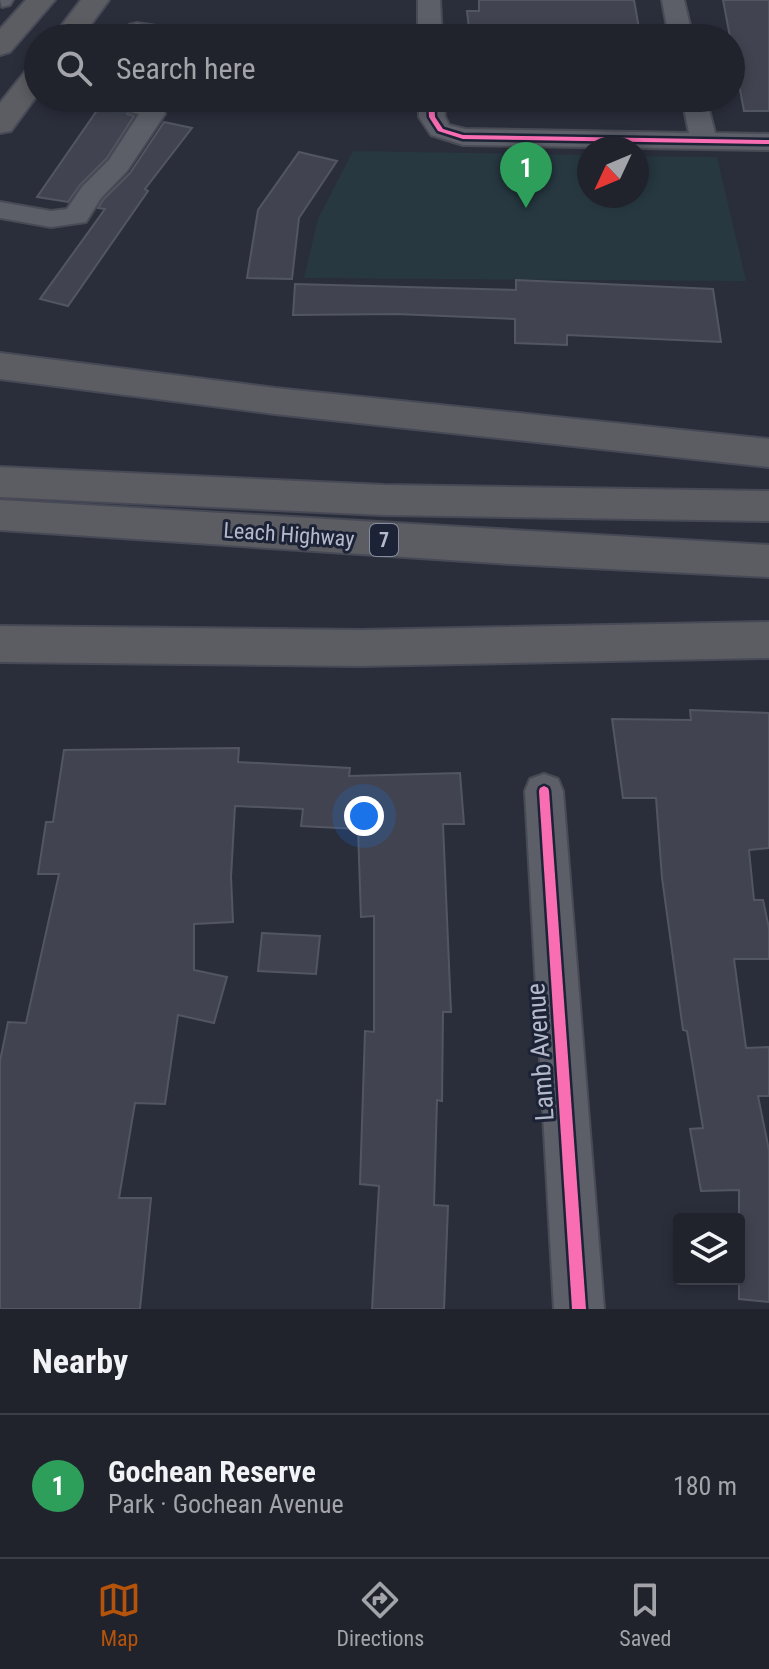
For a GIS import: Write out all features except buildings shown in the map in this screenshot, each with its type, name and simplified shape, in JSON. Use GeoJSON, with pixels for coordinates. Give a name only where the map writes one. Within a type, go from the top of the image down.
{"type":"FeatureCollection","features":[{"type":"Feature","properties":{"kind":"highway"},"geometry":{"type":"LineString","coordinates":[[3,38],[41,0]]}},
{"type":"Feature","properties":{"kind":"highway"},"geometry":{"type":"LineString","coordinates":[[77,24],[95,0]]}},
{"type":"Feature","properties":{"kind":"highway"},"geometry":{"type":"LineString","coordinates":[[0,124],[24,96]]}},
{"type":"Feature","properties":{"kind":"highway"},"geometry":{"type":"LineString","coordinates":[[0,366],[275,401],[769,453]]}},
{"type":"Feature","properties":{"kind":"highway","name":"Leach Highway"},"geometry":{"type":"LineString","coordinates":[[0,482],[213,495],[769,506]]}},
{"type":"Feature","properties":{"kind":"highway","name":"Leach Highway"},"geometry":{"type":"LineString","coordinates":[[0,515],[527,549],[769,561]]}},
{"type":"Feature","properties":{"kind":"highway"},"geometry":{"type":"LineString","coordinates":[[0,644],[360,648],[769,640]]}},
{"type":"Feature","properties":{"kind":"street"},"geometry":{"type":"LineString","coordinates":[[429,0],[430,24]]}},
{"type":"Feature","properties":{"kind":"street"},"geometry":{"type":"LineString","coordinates":[[673,0],[678,24]]}},
{"type":"Feature","properties":{"kind":"street"},"geometry":{"type":"LineString","coordinates":[[0,210],[51,219],[76,216],[91,193],[118,165],[152,112]]}},
{"type":"Feature","properties":{"kind":"street"},"geometry":{"type":"LineString","coordinates":[[432,112],[440,130],[463,137],[769,142]]}},
{"type":"Feature","properties":{"kind":"street"},"geometry":{"type":"LineString","coordinates":[[697,112],[703,139]]}},
{"type":"Feature","properties":{"kind":"street","name":"Lamb Avenue"},"geometry":{"type":"LineString","coordinates":[[544,791],[579,1309]]}},
{"type":"Feature","properties":{"kind":"shaded area"},"geometry":{"type":"Polygon","coordinates":[[[353,151],[577,155],[577,208],[649,208],[649,156],[717,157],[746,281],[304,278],[318,219],[353,151]]]}},
{"type":"Feature","properties":{"kind":"cycle path"},"geometry":{"type":"LineString","coordinates":[[432,112],[440,130],[463,137],[769,142]]}},
{"type":"Feature","properties":{"kind":"cycle path"},"geometry":{"type":"LineString","coordinates":[[544,791],[579,1309]]}},
{"type":"Feature","properties":{"kind":"place","name":"Gochean Reserve"},"geometry":{"type":"Point","coordinates":[526,208]}}]}
